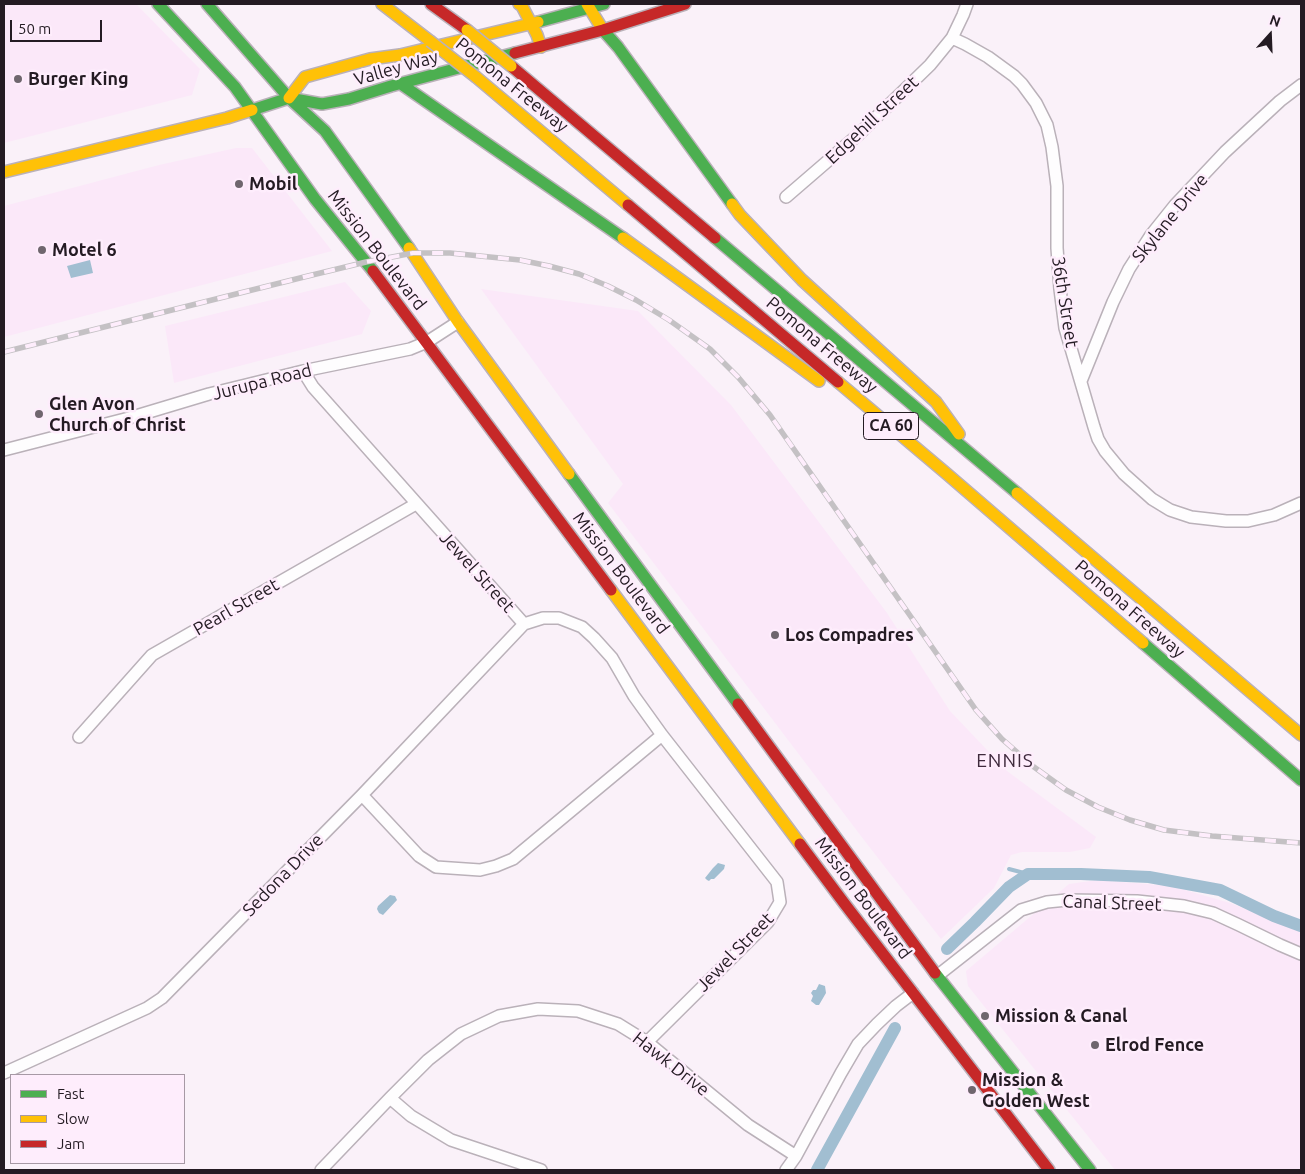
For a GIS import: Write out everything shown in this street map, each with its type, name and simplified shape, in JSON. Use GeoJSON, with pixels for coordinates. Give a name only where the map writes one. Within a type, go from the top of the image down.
{"type":"FeatureCollection","features":[{"type":"Feature","properties":{"kind":"main road","name":"Mission Boulevard"},"geometry":{"type":"LineString","coordinates":[[158,4],[235,87],[315,199],[427,342],[844,903],[925,985],[1090,1170]]}},
{"type":"Feature","properties":{"kind":"main road","name":"Mission Boulevard"},"geometry":{"type":"LineString","coordinates":[[207,4],[289,98],[325,131],[413,253],[458,322],[925,985],[1049,1170]]}},
{"type":"Feature","properties":{"kind":"main road","name":"Pomona Freeway"},"geometry":{"type":"LineString","coordinates":[[382,4],[476,77],[947,474],[1301,780]]}},
{"type":"Feature","properties":{"kind":"main road","name":"Pomona Freeway"},"geometry":{"type":"LineString","coordinates":[[431,4],[467,30],[511,66],[1301,735]]}},
{"type":"Feature","properties":{"kind":"main road"},"geometry":{"type":"LineString","coordinates":[[519,4],[522,6],[541,47]]}},
{"type":"Feature","properties":{"kind":"main road","name":"Valley Way"},"geometry":{"type":"LineString","coordinates":[[289,98],[306,77],[370,59],[400,55],[531,24],[588,6],[604,4]]}},
{"type":"Feature","properties":{"kind":"main road","name":"Valley Way"},"geometry":{"type":"LineString","coordinates":[[4,172],[227,118],[289,98],[322,104],[349,99],[603,30],[685,4]]}},
{"type":"Feature","properties":{"kind":"main road"},"geometry":{"type":"LineString","coordinates":[[588,6],[603,30],[740,215],[802,280],[936,402],[976,458]]}},
{"type":"Feature","properties":{"kind":"main road"},"geometry":{"type":"LineString","coordinates":[[401,84],[630,243],[947,474]]}},
{"type":"Feature","properties":{"kind":"street"},"geometry":{"type":"LineString","coordinates":[[952,38],[967,4]]}},
{"type":"Feature","properties":{"kind":"street","name":"Edgehill Street"},"geometry":{"type":"LineString","coordinates":[[786,196],[859,134],[930,65],[952,38]]}},
{"type":"Feature","properties":{"kind":"street","name":"36th Street"},"geometry":{"type":"LineString","coordinates":[[952,38],[988,57],[1014,76],[1036,103],[1047,125],[1057,186],[1057,248],[1065,328],[1094,427],[1105,451],[1120,469],[1152,498],[1170,510],[1191,517],[1226,521],[1248,521],[1274,515],[1301,503]]}},
{"type":"Feature","properties":{"kind":"street","name":"Skylane Drive"},"geometry":{"type":"LineString","coordinates":[[1081,381],[1113,302],[1129,269],[1151,235],[1175,205],[1225,152],[1301,84]]}},
{"type":"Feature","properties":{"kind":"street","name":"Jurupa Road"},"geometry":{"type":"LineString","coordinates":[[4,450],[129,418],[209,394],[304,371],[410,349],[427,342],[458,322]]}},
{"type":"Feature","properties":{"kind":"street","name":"Jewel Street"},"geometry":{"type":"LineString","coordinates":[[304,371],[313,387],[524,624],[543,618],[559,618],[582,627],[594,638],[612,658],[634,696],[662,735],[776,882],[780,902],[768,922],[647,1042]]}},
{"type":"Feature","properties":{"kind":"street","name":"Pearl Street"},"geometry":{"type":"LineString","coordinates":[[78,737],[152,655],[416,504]]}},
{"type":"Feature","properties":{"kind":"street","name":"Sedona Drive"},"geometry":{"type":"LineString","coordinates":[[4,1073],[147,1008],[162,998],[362,795],[524,624]]}},
{"type":"Feature","properties":{"kind":"street"},"geometry":{"type":"LineString","coordinates":[[362,795],[419,856],[436,867],[480,870],[512,859],[662,735]]}},
{"type":"Feature","properties":{"kind":"street","name":"Canal Street"},"geometry":{"type":"LineString","coordinates":[[786,1170],[796,1156],[858,1044],[896,1006],[1020,910],[1047,902],[1098,899],[1184,906],[1213,913],[1301,954]]}},
{"type":"Feature","properties":{"kind":"street","name":"Hawk Drive"},"geometry":{"type":"LineString","coordinates":[[320,1170],[428,1060],[461,1034],[499,1016],[538,1009],[578,1011],[618,1024],[647,1042],[748,1125],[796,1156]]}},
{"type":"Feature","properties":{"kind":"street"},"geometry":{"type":"LineString","coordinates":[[390,1098],[411,1116],[451,1140],[542,1170]]}},
{"type":"Feature","properties":{"kind":"shaded area"},"geometry":{"type":"Polygon","coordinates":[[[4,4],[136,4],[200,69],[192,95],[4,143],[4,4]]]}},
{"type":"Feature","properties":{"kind":"shaded area"},"geometry":{"type":"Polygon","coordinates":[[[236,148],[252,148],[332,251],[4,337],[4,206],[159,165],[236,148]]]}},
{"type":"Feature","properties":{"kind":"shaded area"},"geometry":{"type":"Polygon","coordinates":[[[345,282],[371,311],[362,334],[174,383],[165,326],[345,282]]]}},
{"type":"Feature","properties":{"kind":"shaded area"},"geometry":{"type":"Polygon","coordinates":[[[481,289],[638,311],[731,405],[887,613],[950,711],[1007,771],[1096,837],[1090,848],[1070,852],[1022,852],[1011,855],[994,888],[941,939],[608,503],[623,484],[481,289]]]}},
{"type":"Feature","properties":{"kind":"shaded area"},"geometry":{"type":"Polygon","coordinates":[[[1098,880],[1171,886],[1230,903],[1301,930],[1301,1170],[1115,1170],[968,986],[966,971],[1069,884],[1098,880]]]}},
{"type":"Feature","properties":{"kind":"water"},"geometry":{"type":"Polygon","coordinates":[[[90,260],[93,273],[71,278],[67,266],[90,260]]]}},
{"type":"Feature","properties":{"kind":"water"},"geometry":{"type":"Polygon","coordinates":[[[718,863],[725,865],[724,869],[714,879],[707,880],[705,878],[718,863]]]}},
{"type":"Feature","properties":{"kind":"water"},"geometry":{"type":"Polygon","coordinates":[[[390,895],[395,896],[397,900],[383,915],[379,913],[378,906],[390,895]]]}},
{"type":"Feature","properties":{"kind":"water"},"geometry":{"type":"Polygon","coordinates":[[[819,984],[825,986],[826,993],[819,1005],[816,1005],[811,1001],[813,996],[811,993],[813,990],[816,990],[819,984]]]}},
{"type":"Feature","properties":{"kind":"waterway"},"geometry":{"type":"LineString","coordinates":[[1009,869],[1028,874]]}},
{"type":"Feature","properties":{"kind":"waterway"},"geometry":{"type":"LineString","coordinates":[[947,949],[1009,887],[1028,874],[1149,877],[1220,890],[1274,916],[1301,926]]}},
{"type":"Feature","properties":{"kind":"waterway"},"geometry":{"type":"LineString","coordinates":[[817,1170],[895,1028]]}},
{"type":"Feature","properties":{"kind":"railway"},"geometry":{"type":"LineString","coordinates":[[4,352],[308,276],[413,253],[450,253],[520,260],[579,274],[636,300],[669,320],[710,349],[738,377],[770,415],[976,710],[1002,739],[1034,767],[1066,790],[1098,807],[1130,820],[1164,830],[1301,843]]}},
{"type":"Feature","properties":{"kind":"traffic: fast"},"geometry":{"type":"LineString","coordinates":[[158,4],[235,87],[315,199],[373,271]]}},
{"type":"Feature","properties":{"kind":"traffic: fast"},"geometry":{"type":"LineString","coordinates":[[207,4],[289,98],[325,131],[409,248]]}},
{"type":"Feature","properties":{"kind":"traffic: fast"},"geometry":{"type":"LineString","coordinates":[[538,22],[604,4]]}},
{"type":"Feature","properties":{"kind":"traffic: fast"},"geometry":{"type":"LineString","coordinates":[[603,30],[618,47],[732,204]]}},
{"type":"Feature","properties":{"kind":"traffic: fast"},"geometry":{"type":"LineString","coordinates":[[252,110],[289,98],[322,104],[349,99],[515,53]]}},
{"type":"Feature","properties":{"kind":"traffic: fast"},"geometry":{"type":"LineString","coordinates":[[401,84],[623,238]]}},
{"type":"Feature","properties":{"kind":"traffic: fast"},"geometry":{"type":"LineString","coordinates":[[715,238],[1017,493]]}},
{"type":"Feature","properties":{"kind":"traffic: fast"},"geometry":{"type":"LineString","coordinates":[[569,474],[738,704]]}},
{"type":"Feature","properties":{"kind":"traffic: fast"},"geometry":{"type":"LineString","coordinates":[[1143,643],[1301,780]]}},
{"type":"Feature","properties":{"kind":"traffic: fast"},"geometry":{"type":"LineString","coordinates":[[935,973],[1090,1170]]}},
{"type":"Feature","properties":{"kind":"traffic: slow"},"geometry":{"type":"LineString","coordinates":[[382,4],[430,41]]}},
{"type":"Feature","properties":{"kind":"traffic: slow"},"geometry":{"type":"LineString","coordinates":[[519,4],[522,6],[537,35],[541,47]]}},
{"type":"Feature","properties":{"kind":"traffic: slow"},"geometry":{"type":"LineString","coordinates":[[587,4],[603,30]]}},
{"type":"Feature","properties":{"kind":"traffic: slow"},"geometry":{"type":"LineString","coordinates":[[289,98],[305,77],[370,59],[400,55],[538,22]]}},
{"type":"Feature","properties":{"kind":"traffic: slow"},"geometry":{"type":"LineString","coordinates":[[467,30],[511,66]]}},
{"type":"Feature","properties":{"kind":"traffic: slow"},"geometry":{"type":"LineString","coordinates":[[430,41],[476,77]]}},
{"type":"Feature","properties":{"kind":"traffic: slow"},"geometry":{"type":"LineString","coordinates":[[476,77],[628,205]]}},
{"type":"Feature","properties":{"kind":"traffic: slow"},"geometry":{"type":"LineString","coordinates":[[4,172],[227,118],[252,110]]}},
{"type":"Feature","properties":{"kind":"traffic: slow"},"geometry":{"type":"LineString","coordinates":[[732,204],[740,215],[802,280],[936,402],[959,434]]}},
{"type":"Feature","properties":{"kind":"traffic: slow"},"geometry":{"type":"LineString","coordinates":[[623,238],[819,381]]}},
{"type":"Feature","properties":{"kind":"traffic: slow"},"geometry":{"type":"LineString","coordinates":[[409,248],[458,322],[569,474]]}},
{"type":"Feature","properties":{"kind":"traffic: slow"},"geometry":{"type":"LineString","coordinates":[[838,382],[1143,643]]}},
{"type":"Feature","properties":{"kind":"traffic: slow"},"geometry":{"type":"LineString","coordinates":[[1017,493],[1301,735]]}},
{"type":"Feature","properties":{"kind":"traffic: slow"},"geometry":{"type":"LineString","coordinates":[[611,590],[800,844]]}},
{"type":"Feature","properties":{"kind":"traffic: jam"},"geometry":{"type":"LineString","coordinates":[[431,4],[467,30]]}},
{"type":"Feature","properties":{"kind":"traffic: jam"},"geometry":{"type":"LineString","coordinates":[[515,53],[603,30],[685,4]]}},
{"type":"Feature","properties":{"kind":"traffic: jam"},"geometry":{"type":"LineString","coordinates":[[511,66],[715,238]]}},
{"type":"Feature","properties":{"kind":"traffic: jam"},"geometry":{"type":"LineString","coordinates":[[628,205],[838,382]]}},
{"type":"Feature","properties":{"kind":"traffic: jam"},"geometry":{"type":"LineString","coordinates":[[373,271],[611,590]]}},
{"type":"Feature","properties":{"kind":"traffic: jam"},"geometry":{"type":"LineString","coordinates":[[738,704],[935,973]]}},
{"type":"Feature","properties":{"kind":"traffic: jam"},"geometry":{"type":"LineString","coordinates":[[800,844],[1049,1170]]}},
{"type":"Feature","properties":{"kind":"place","name":"Burger King"},"geometry":{"type":"Point","coordinates":[18,79]}},
{"type":"Feature","properties":{"kind":"place","name":"Mobil"},"geometry":{"type":"Point","coordinates":[239,184]}},
{"type":"Feature","properties":{"kind":"place","name":"Motel 6"},"geometry":{"type":"Point","coordinates":[42,250]}},
{"type":"Feature","properties":{"kind":"place","name":"Glen Avon Church of Christ"},"geometry":{"type":"Point","coordinates":[39,414]}},
{"type":"Feature","properties":{"kind":"place","name":"Los Compadres"},"geometry":{"type":"Point","coordinates":[775,635]}},
{"type":"Feature","properties":{"kind":"place","name":"Mission & Canal"},"geometry":{"type":"Point","coordinates":[985,1016]}},
{"type":"Feature","properties":{"kind":"place","name":"Elrod Fence"},"geometry":{"type":"Point","coordinates":[1095,1045]}},
{"type":"Feature","properties":{"kind":"place","name":"Mission & Golden West"},"geometry":{"type":"Point","coordinates":[972,1090]}},
{"type":"Feature","properties":{"kind":"district","name":"ENNIS"},"geometry":{"type":"Point","coordinates":[1005,761]}}]}
